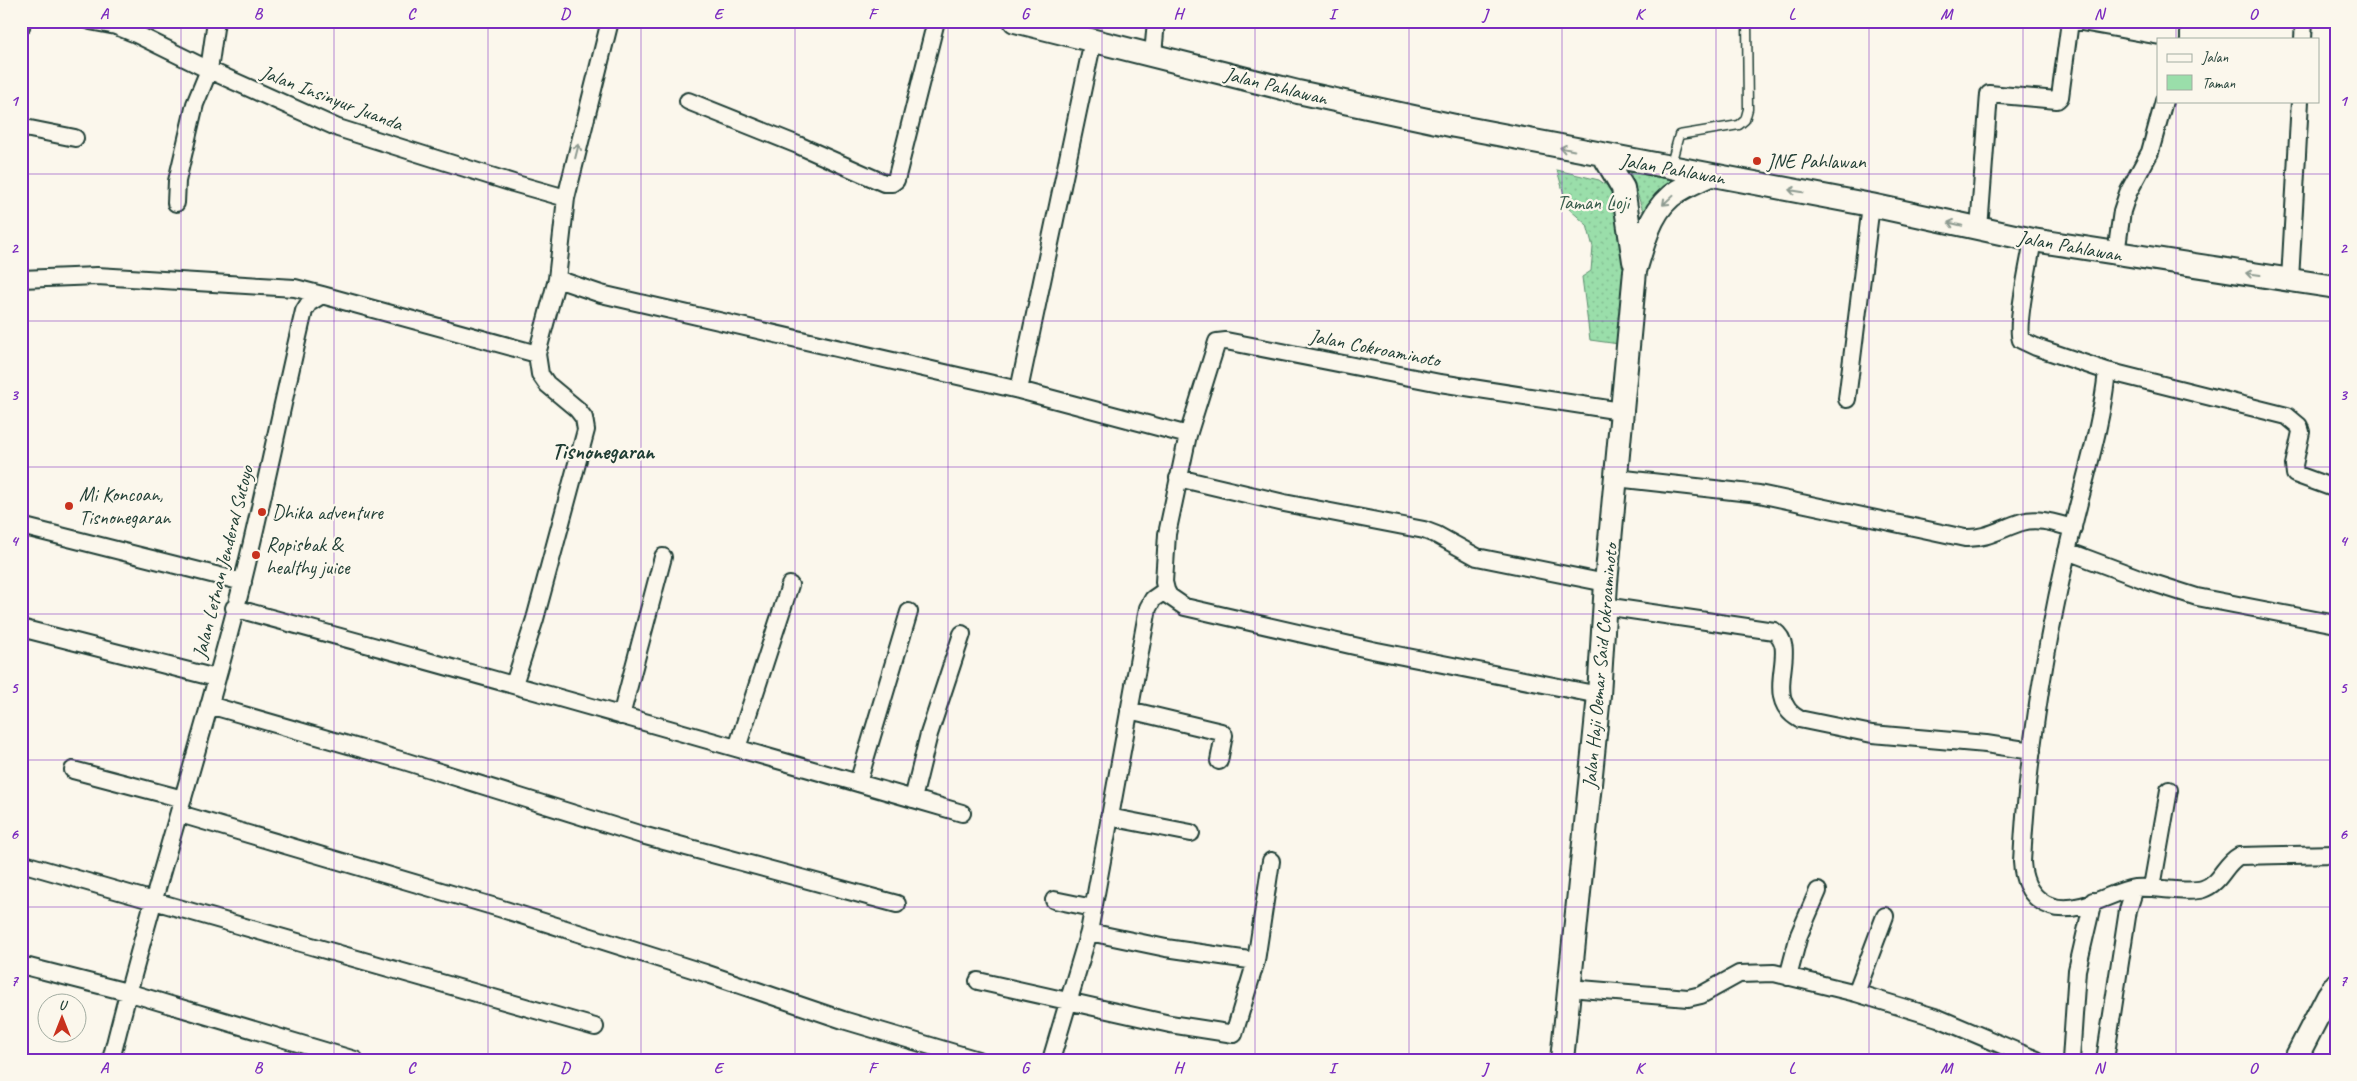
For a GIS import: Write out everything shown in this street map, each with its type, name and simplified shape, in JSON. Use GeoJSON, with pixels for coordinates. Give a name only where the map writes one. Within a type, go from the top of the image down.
{"type":"FeatureCollection","features":[{"type":"Feature","properties":{"kind":"main road","name":"Jalan Pahlawan"},"geometry":{"type":"LineString","coordinates":[[1015,21],[1298,92],[1604,156],[1871,205],[2033,240],[2336,287]]}},
{"type":"Feature","properties":{"kind":"main road"},"geometry":{"type":"LineString","coordinates":[[1604,156],[1623,188],[1635,272]]}},
{"type":"Feature","properties":{"kind":"main road"},"geometry":{"type":"LineString","coordinates":[[1635,272],[1646,233],[1661,206],[1677,192],[1710,175]]}},
{"type":"Feature","properties":{"kind":"main road","name":"Jalan Haji Oemar Said Cokroaminoto"},"geometry":{"type":"LineString","coordinates":[[1562,1060],[1599,695],[1604,606],[1635,272]]}},
{"type":"Feature","properties":{"kind":"main road"},"geometry":{"type":"LineString","coordinates":[[2295,1060],[2333,994]]}},
{"type":"Feature","properties":{"kind":"street"},"geometry":{"type":"LineString","coordinates":[[21,28],[22,21]]}},
{"type":"Feature","properties":{"kind":"street","name":"Jalan Insinyur Juanda"},"geometry":{"type":"LineString","coordinates":[[90,21],[116,26],[136,34],[338,128],[566,198]]}},
{"type":"Feature","properties":{"kind":"street"},"geometry":{"type":"LineString","coordinates":[[176,203],[177,181],[195,104],[210,70],[216,21]]}},
{"type":"Feature","properties":{"kind":"street"},"geometry":{"type":"LineString","coordinates":[[514,684],[535,619],[586,430],[584,418],[577,408],[547,384],[540,374],[537,354],[557,279],[566,198],[610,21]]}},
{"type":"Feature","properties":{"kind":"street"},"geometry":{"type":"LineString","coordinates":[[688,101],[798,145],[884,183],[892,183],[896,180],[936,21]]}},
{"type":"Feature","properties":{"kind":"street"},"geometry":{"type":"LineString","coordinates":[[1153,55],[1156,21]]}},
{"type":"Feature","properties":{"kind":"street"},"geometry":{"type":"LineString","coordinates":[[1979,229],[1989,94],[2058,100],[2060,97],[2070,21]]}},
{"type":"Feature","properties":{"kind":"street"},"geometry":{"type":"LineString","coordinates":[[2076,21],[2166,38]]}},
{"type":"Feature","properties":{"kind":"street"},"geometry":{"type":"LineString","coordinates":[[2171,21],[2171,38]]}},
{"type":"Feature","properties":{"kind":"street"},"geometry":{"type":"LineString","coordinates":[[2303,38],[2304,21]]}},
{"type":"Feature","properties":{"kind":"street"},"geometry":{"type":"LineString","coordinates":[[1019,390],[1093,40]]}},
{"type":"Feature","properties":{"kind":"street"},"geometry":{"type":"LineString","coordinates":[[2116,254],[2122,210],[2128,193],[2150,152],[2164,102]]}},
{"type":"Feature","properties":{"kind":"street"},"geometry":{"type":"LineString","coordinates":[[2290,280],[2300,102]]}},
{"type":"Feature","properties":{"kind":"street"},"geometry":{"type":"LineString","coordinates":[[21,125],[25,128],[75,138]]}},
{"type":"Feature","properties":{"kind":"street"},"geometry":{"type":"LineString","coordinates":[[1847,399],[1871,205]]}},
{"type":"Feature","properties":{"kind":"street"},"geometry":{"type":"LineString","coordinates":[[2033,240],[2021,315],[2019,332],[2021,340],[2107,371],[2287,416],[2300,426],[2301,432],[2294,465],[2295,474],[2336,488]]}},
{"type":"Feature","properties":{"kind":"street"},"geometry":{"type":"LineString","coordinates":[[21,279],[98,276],[295,288],[537,354]]}},
{"type":"Feature","properties":{"kind":"street"},"geometry":{"type":"LineString","coordinates":[[557,279],[601,294],[1019,390],[1188,435],[1167,534],[1166,590],[1176,602],[1202,611],[1372,650],[1599,695]]}},
{"type":"Feature","properties":{"kind":"street","name":"Jalan Letnan Jenderal Sutoyo"},"geometry":{"type":"LineString","coordinates":[[111,1060],[127,992],[154,900],[178,803],[209,705],[242,582],[304,311],[309,303],[322,295]]}},
{"type":"Feature","properties":{"kind":"street","name":"Jalan Cokroaminoto"},"geometry":{"type":"LineString","coordinates":[[1188,435],[1215,345],[1217,342],[1226,341],[1440,382],[1621,411]]}},
{"type":"Feature","properties":{"kind":"street"},"geometry":{"type":"LineString","coordinates":[[2107,371],[2102,407],[2067,551],[2049,640],[2032,751],[2022,849],[2023,877],[2029,891],[2038,901],[2049,906],[2081,906],[2119,891],[2135,888],[2202,889],[2216,881],[2230,860],[2239,856],[2336,854]]}},
{"type":"Feature","properties":{"kind":"street"},"geometry":{"type":"LineString","coordinates":[[1178,478],[1284,503],[1424,530],[1477,557],[1606,583]]}},
{"type":"Feature","properties":{"kind":"street"},"geometry":{"type":"LineString","coordinates":[[1616,478],[1759,494],[1965,538],[1986,537],[2023,522],[2034,520],[2047,521],[2073,528]]}},
{"type":"Feature","properties":{"kind":"street"},"geometry":{"type":"LineString","coordinates":[[21,526],[242,582]]}},
{"type":"Feature","properties":{"kind":"street"},"geometry":{"type":"LineString","coordinates":[[2067,551],[2197,597],[2336,624]]}},
{"type":"Feature","properties":{"kind":"street"},"geometry":{"type":"LineString","coordinates":[[621,716],[640,652],[663,557]]}},
{"type":"Feature","properties":{"kind":"street"},"geometry":{"type":"LineString","coordinates":[[737,748],[790,585]]}},
{"type":"Feature","properties":{"kind":"street"},"geometry":{"type":"LineString","coordinates":[[1052,1060],[1089,932],[1148,608],[1153,598],[1166,590]]}},
{"type":"Feature","properties":{"kind":"street"},"geometry":{"type":"LineString","coordinates":[[1604,606],[1774,631],[1782,638],[1781,694],[1784,706],[1790,714],[1800,719],[1872,734],[1986,744],[2032,751]]}},
{"type":"Feature","properties":{"kind":"street"},"geometry":{"type":"LineString","coordinates":[[234,608],[514,684],[962,813]]}},
{"type":"Feature","properties":{"kind":"street"},"geometry":{"type":"LineString","coordinates":[[858,783],[909,612]]}},
{"type":"Feature","properties":{"kind":"street"},"geometry":{"type":"LineString","coordinates":[[21,628],[216,678]]}},
{"type":"Feature","properties":{"kind":"street"},"geometry":{"type":"LineString","coordinates":[[913,799],[930,734],[962,634]]}},
{"type":"Feature","properties":{"kind":"street"},"geometry":{"type":"LineString","coordinates":[[209,705],[404,761],[642,835],[897,904]]}},
{"type":"Feature","properties":{"kind":"street"},"geometry":{"type":"LineString","coordinates":[[1129,710],[1222,732],[1224,735],[1219,761]]}},
{"type":"Feature","properties":{"kind":"street"},"geometry":{"type":"LineString","coordinates":[[73,770],[154,790],[178,803],[843,1020],[978,1060]]}},
{"type":"Feature","properties":{"kind":"street"},"geometry":{"type":"LineString","coordinates":[[2152,887],[2169,790]]}},
{"type":"Feature","properties":{"kind":"street"},"geometry":{"type":"LineString","coordinates":[[1109,817],[1191,833]]}},
{"type":"Feature","properties":{"kind":"street"},"geometry":{"type":"LineString","coordinates":[[978,981],[1170,1024],[1234,1034],[1256,960],[1271,861]]}},
{"type":"Feature","properties":{"kind":"street"},"geometry":{"type":"LineString","coordinates":[[21,863],[595,1027]]}},
{"type":"Feature","properties":{"kind":"street"},"geometry":{"type":"LineString","coordinates":[[2105,1060],[2128,910],[2135,888]]}},
{"type":"Feature","properties":{"kind":"street"},"geometry":{"type":"LineString","coordinates":[[1788,977],[1799,936],[1818,891]]}},
{"type":"Feature","properties":{"kind":"street"},"geometry":{"type":"LineString","coordinates":[[1054,900],[1093,908]]}},
{"type":"Feature","properties":{"kind":"street"},"geometry":{"type":"LineString","coordinates":[[2071,1060],[2077,970],[2093,901]]}},
{"type":"Feature","properties":{"kind":"street"},"geometry":{"type":"LineString","coordinates":[[1856,993],[1885,916]]}},
{"type":"Feature","properties":{"kind":"street"},"geometry":{"type":"LineString","coordinates":[[1089,932],[1166,948],[1256,960]]}},
{"type":"Feature","properties":{"kind":"street"},"geometry":{"type":"LineString","coordinates":[[21,965],[127,992],[355,1060]]}},
{"type":"Feature","properties":{"kind":"street"},"geometry":{"type":"LineString","coordinates":[[1569,988],[1688,998],[1701,995],[1739,974],[1760,971],[1856,993],[1938,1018],[2037,1060]]}},
{"type":"Feature","properties":{"kind":"lane"},"geometry":{"type":"LineString","coordinates":[[1670,168],[1679,135],[1739,125],[1745,120],[1748,109],[1747,21]]}},
{"type":"Feature","properties":{"kind":"green space","name":"Taman Loji"},"geometry":{"type":"Polygon","coordinates":[[[1557,170],[1599,180],[1613,190],[1628,271],[1619,344],[1590,340],[1582,277],[1591,271],[1593,247],[1587,225],[1568,208],[1557,170]]]}},
{"type":"Feature","properties":{"kind":"green space"},"geometry":{"type":"Polygon","coordinates":[[[1630,172],[1672,180],[1651,199],[1644,214],[1630,172]]]}},
{"type":"Feature","properties":{"kind":"place","name":"JNE Pahlawan"},"geometry":{"type":"Point","coordinates":[1757,161]}},
{"type":"Feature","properties":{"kind":"place","name":"Mi Koncoan, Tisnonegaran"},"geometry":{"type":"Point","coordinates":[69,506]}},
{"type":"Feature","properties":{"kind":"place","name":"Dhika adventure"},"geometry":{"type":"Point","coordinates":[262,512]}},
{"type":"Feature","properties":{"kind":"place","name":"Ropisbak & healthy juice"},"geometry":{"type":"Point","coordinates":[256,555]}},
{"type":"Feature","properties":{"kind":"district","name":"Tisnonegaran"},"geometry":{"type":"Point","coordinates":[603,452]}}]}
